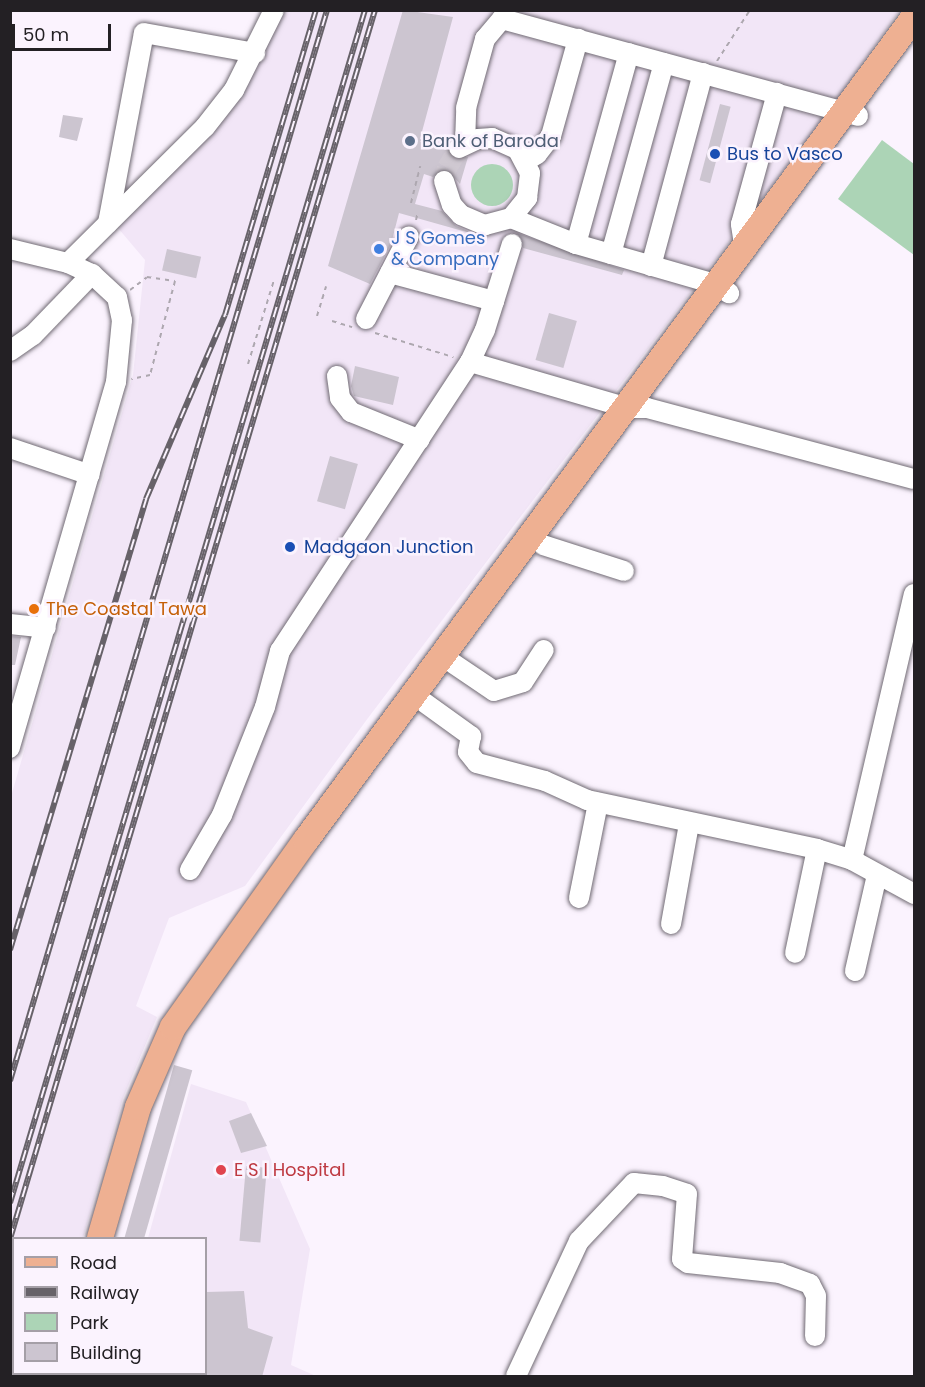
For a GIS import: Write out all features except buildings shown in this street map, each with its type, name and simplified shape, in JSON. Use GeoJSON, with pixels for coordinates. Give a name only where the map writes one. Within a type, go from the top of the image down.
{"type":"FeatureCollection","features":[{"type":"Feature","properties":{"kind":"main road"},"geometry":{"type":"LineString","coordinates":[[722,288],[744,244],[910,42],[915,16]]}},
{"type":"Feature","properties":{"kind":"main road"},"geometry":{"type":"LineString","coordinates":[[101,1237],[138,1107],[173,1027],[286,867],[597,462],[850,114]]}},
{"type":"Feature","properties":{"kind":"main road"},"geometry":{"type":"LineString","coordinates":[[113,1237],[150,1112],[186,1033],[314,848],[543,545],[597,462]]}},
{"type":"Feature","properties":{"kind":"street"},"geometry":{"type":"LineString","coordinates":[[68,263],[205,127],[255,53],[274,10]]}},
{"type":"Feature","properties":{"kind":"street"},"geometry":{"type":"LineString","coordinates":[[190,870],[222,815],[265,707],[280,651],[470,363],[494,301],[513,231],[531,186],[526,160],[517,149],[499,140],[478,139],[462,146],[466,108],[492,28],[502,19],[850,114]]}},
{"type":"Feature","properties":{"kind":"street"},"geometry":{"type":"LineString","coordinates":[[108,223],[144,33],[255,53]]}},
{"type":"Feature","properties":{"kind":"street"},"geometry":{"type":"LineString","coordinates":[[526,160],[541,150],[551,135],[578,39]]}},
{"type":"Feature","properties":{"kind":"street"},"geometry":{"type":"LineString","coordinates":[[576,244],[629,53]]}},
{"type":"Feature","properties":{"kind":"street"},"geometry":{"type":"LineString","coordinates":[[611,254],[664,63]]}},
{"type":"Feature","properties":{"kind":"street"},"geometry":{"type":"LineString","coordinates":[[651,266],[706,74]]}},
{"type":"Feature","properties":{"kind":"street"},"geometry":{"type":"LineString","coordinates":[[744,244],[741,224],[777,93]]}},
{"type":"Feature","properties":{"kind":"street"},"geometry":{"type":"LineString","coordinates":[[444,182],[452,206],[472,222],[492,224],[513,231],[576,244],[722,288]]}},
{"type":"Feature","properties":{"kind":"street"},"geometry":{"type":"LineString","coordinates":[[366,319],[412,228]]}},
{"type":"Feature","properties":{"kind":"street"},"geometry":{"type":"LineString","coordinates":[[10,249],[68,263],[92,274],[117,297],[122,320],[116,382],[10,748]]}},
{"type":"Feature","properties":{"kind":"street"},"geometry":{"type":"LineString","coordinates":[[390,273],[494,301]]}},
{"type":"Feature","properties":{"kind":"street"},"geometry":{"type":"LineString","coordinates":[[10,351],[33,335],[92,274]]}},
{"type":"Feature","properties":{"kind":"street"},"geometry":{"type":"LineString","coordinates":[[470,363],[915,479]]}},
{"type":"Feature","properties":{"kind":"street"},"geometry":{"type":"LineString","coordinates":[[337,376],[340,398],[351,412],[420,440]]}},
{"type":"Feature","properties":{"kind":"street"},"geometry":{"type":"LineString","coordinates":[[10,448],[90,475]]}},
{"type":"Feature","properties":{"kind":"street"},"geometry":{"type":"LineString","coordinates":[[543,545],[624,571]]}},
{"type":"Feature","properties":{"kind":"street"},"geometry":{"type":"LineString","coordinates":[[852,860],[915,594]]}},
{"type":"Feature","properties":{"kind":"street"},"geometry":{"type":"LineString","coordinates":[[10,624],[46,628]]}},
{"type":"Feature","properties":{"kind":"street"},"geometry":{"type":"LineString","coordinates":[[454,664],[497,690],[523,682],[544,650]]}},
{"type":"Feature","properties":{"kind":"street"},"geometry":{"type":"LineString","coordinates":[[425,703],[471,736],[468,752],[477,763],[545,781],[598,803],[689,824],[818,849],[852,860],[915,894]]}},
{"type":"Feature","properties":{"kind":"street"},"geometry":{"type":"LineString","coordinates":[[579,898],[598,803]]}},
{"type":"Feature","properties":{"kind":"street"},"geometry":{"type":"LineString","coordinates":[[671,924],[689,824]]}},
{"type":"Feature","properties":{"kind":"street"},"geometry":{"type":"LineString","coordinates":[[795,953],[818,849]]}},
{"type":"Feature","properties":{"kind":"street"},"geometry":{"type":"LineString","coordinates":[[855,971],[877,874]]}},
{"type":"Feature","properties":{"kind":"street"},"geometry":{"type":"LineString","coordinates":[[516,1377],[579,1241],[634,1183],[663,1186],[687,1194],[682,1259],[688,1263],[780,1273],[810,1284],[816,1296],[815,1336]]}},
{"type":"Feature","properties":{"kind":"path"},"geometry":{"type":"LineString","coordinates":[[706,74],[750,10]]}},
{"type":"Feature","properties":{"kind":"path"},"geometry":{"type":"LineString","coordinates":[[411,203],[420,166]]}},
{"type":"Feature","properties":{"kind":"path"},"geometry":{"type":"LineString","coordinates":[[412,228],[418,211]]}},
{"type":"Feature","properties":{"kind":"path"},"geometry":{"type":"LineString","coordinates":[[116,382],[150,375],[175,282],[147,278],[117,297]]}},
{"type":"Feature","properties":{"kind":"path"},"geometry":{"type":"LineString","coordinates":[[248,364],[274,280]]}},
{"type":"Feature","properties":{"kind":"path"},"geometry":{"type":"LineString","coordinates":[[318,316],[326,286]]}},
{"type":"Feature","properties":{"kind":"path"},"geometry":{"type":"LineString","coordinates":[[379,335],[470,363]]}},
{"type":"Feature","properties":{"kind":"shaded area","name":"Madgaon Junction"},"geometry":{"type":"Polygon","coordinates":[[[283,11],[899,11],[835,102],[368,718],[245,886],[169,918],[136,1006],[157,1017],[123,1098],[83,1237],[12,1237],[11,1376],[10,800],[133,375],[145,260],[118,228],[216,125],[268,44],[283,11]]]}},
{"type":"Feature","properties":{"kind":"shaded area","name":"E S I Hospital"},"geometry":{"type":"Polygon","coordinates":[[[191,1084],[246,1102],[310,1249],[291,1365],[316,1376],[104,1376],[207,1375],[207,1237],[148,1237],[191,1084]]]}},
{"type":"Feature","properties":{"kind":"green space"},"geometry":{"type":"Polygon","coordinates":[[[882,140],[914,164],[914,255],[838,199],[882,140]]]}},
{"type":"Feature","properties":{"kind":"green space"},"geometry":{"type":"Polygon","coordinates":[[[492,164],[500,165],[507,170],[512,177],[512,193],[507,200],[500,205],[492,206],[484,205],[477,200],[472,193],[471,185],[472,177],[477,170],[484,165],[492,164]]]}},
{"type":"Feature","properties":{"kind":"tunnel"},"geometry":{"type":"LineString","coordinates":[[444,181],[447,168],[459,148]]}},
{"type":"Feature","properties":{"kind":"railway"},"geometry":{"type":"LineString","coordinates":[[10,950],[146,499],[225,315],[316,10]]}},
{"type":"Feature","properties":{"kind":"railway"},"geometry":{"type":"LineString","coordinates":[[10,1081],[327,10]]}},
{"type":"Feature","properties":{"kind":"railway"},"geometry":{"type":"LineString","coordinates":[[10,1203],[365,10]]}},
{"type":"Feature","properties":{"kind":"railway"},"geometry":{"type":"LineString","coordinates":[[10,1239],[375,10]]}},
{"type":"Feature","properties":{"kind":"place","name":"Bank of Baroda"},"geometry":{"type":"Point","coordinates":[410,141]}},
{"type":"Feature","properties":{"kind":"place","name":"Bus to Vasco"},"geometry":{"type":"Point","coordinates":[715,154]}},
{"type":"Feature","properties":{"kind":"place","name":"J S Gomes & Company"},"geometry":{"type":"Point","coordinates":[379,249]}},
{"type":"Feature","properties":{"kind":"place","name":"Madgaon Junction"},"geometry":{"type":"Point","coordinates":[290,547]}},
{"type":"Feature","properties":{"kind":"place","name":"The Coastal Tawa"},"geometry":{"type":"Point","coordinates":[34,609]}},
{"type":"Feature","properties":{"kind":"place","name":"E S I Hospital"},"geometry":{"type":"Point","coordinates":[221,1170]}}]}
